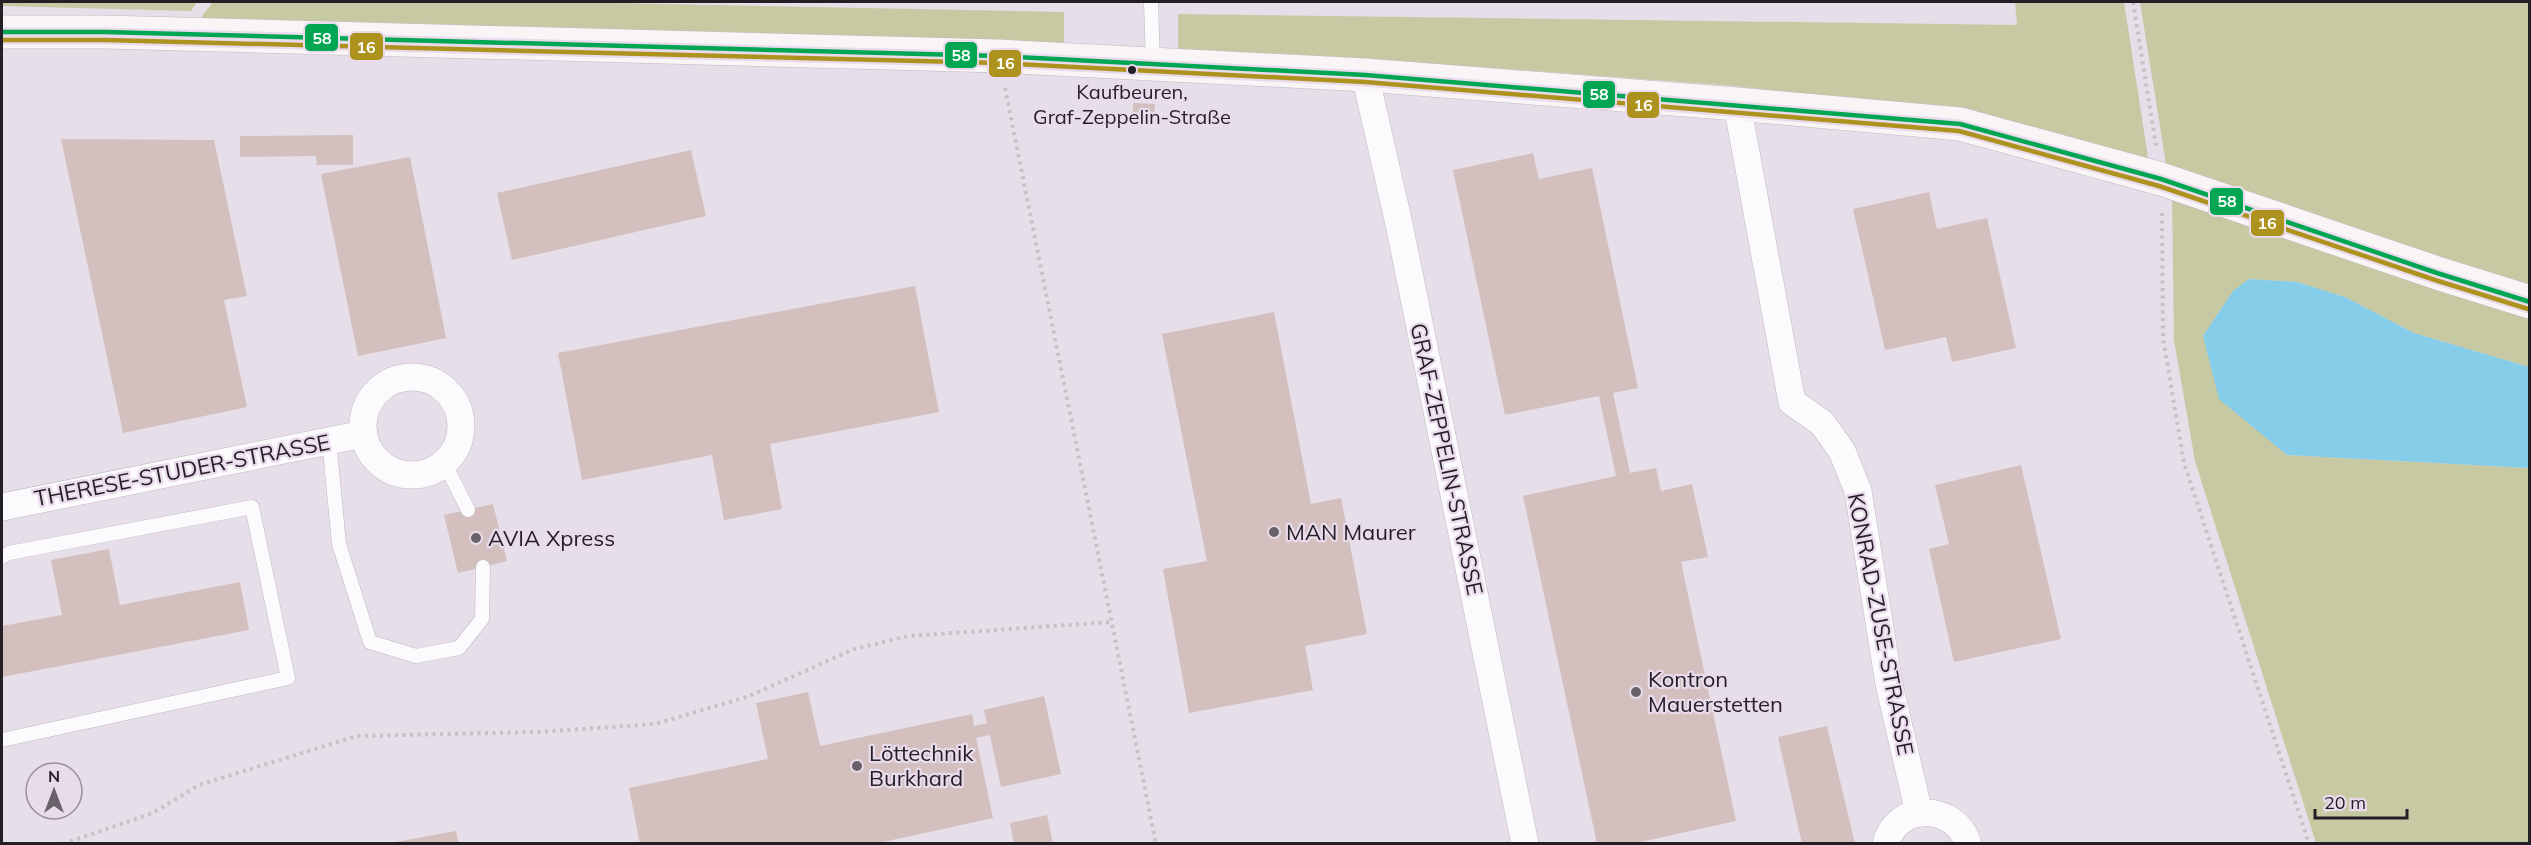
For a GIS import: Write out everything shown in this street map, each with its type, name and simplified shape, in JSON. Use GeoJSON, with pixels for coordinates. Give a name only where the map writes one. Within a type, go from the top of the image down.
{"type":"FeatureCollection","features":[{"type":"Feature","properties":{"kind":"street"},"geometry":{"type":"LineString","coordinates":[[2,32],[105,32],[998,56],[1365,75],[1960,124],[2161,179],[2529,302]]}},
{"type":"Feature","properties":{"kind":"street","name":"GRAF-ZEPPELIN-STRASSE"},"geometry":{"type":"LineString","coordinates":[[1365,75],[1399,224],[1525,843]]}},
{"type":"Feature","properties":{"kind":"street","name":"KONRAD-ZUSE-STRASSE"},"geometry":{"type":"LineString","coordinates":[[1737,104],[1792,402],[1822,423],[1842,451],[1858,491],[1889,684],[1919,813]]}},
{"type":"Feature","properties":{"kind":"street"},"geometry":{"type":"LineString","coordinates":[[411,377],[428,379],[443,388],[454,400],[460,416],[460,433],[455,449],[444,462],[424,472],[402,474],[388,469],[376,460],[363,434],[363,416],[369,401],[380,388],[395,380],[411,377]]}},
{"type":"Feature","properties":{"kind":"street","name":"THERESE-STUDER-STRASSE"},"geometry":{"type":"LineString","coordinates":[[2,507],[363,434]]}},
{"type":"Feature","properties":{"kind":"street"},"geometry":{"type":"LineString","coordinates":[[1887,843],[1895,827],[1905,818],[1919,813],[1933,812],[1947,816],[1958,825],[1968,843]]}},
{"type":"Feature","properties":{"kind":"lane"},"geometry":{"type":"LineString","coordinates":[[1151,2],[1153,64]]}},
{"type":"Feature","properties":{"kind":"lane"},"geometry":{"type":"LineString","coordinates":[[329,440],[339,544],[370,642],[416,656],[459,648],[482,619],[483,567]]}},
{"type":"Feature","properties":{"kind":"lane"},"geometry":{"type":"LineString","coordinates":[[444,462],[468,510]]}},
{"type":"Feature","properties":{"kind":"lane"},"geometry":{"type":"LineString","coordinates":[[2,557],[9,553],[252,507],[288,678],[2,740]]}},
{"type":"Feature","properties":{"kind":"path"},"geometry":{"type":"LineString","coordinates":[[2133,2],[2161,179],[2163,338],[2184,463],[2309,843]]}},
{"type":"Feature","properties":{"kind":"path"},"geometry":{"type":"LineString","coordinates":[[998,56],[1156,843]]}},
{"type":"Feature","properties":{"kind":"path"},"geometry":{"type":"LineString","coordinates":[[63,843],[153,813],[199,785],[357,736],[538,732],[655,724],[747,697],[854,649],[909,636],[1111,622]]}},
{"type":"Feature","properties":{"kind":"green space"},"geometry":{"type":"Polygon","coordinates":[[[2,2],[197,2],[191,11],[2,6],[2,2]]]}},
{"type":"Feature","properties":{"kind":"green space"},"geometry":{"type":"Polygon","coordinates":[[[213,2],[562,2],[1064,12],[1064,43],[202,26],[202,16],[213,2]]]}},
{"type":"Feature","properties":{"kind":"green space"},"geometry":{"type":"Polygon","coordinates":[[[2015,2],[2124,2],[2149,164],[1958,113],[1734,86],[1358,58],[1178,49],[1178,14],[2017,25],[2015,2]]]}},
{"type":"Feature","properties":{"kind":"green space"},"geometry":{"type":"Polygon","coordinates":[[[2140,2],[2529,2],[2529,292],[2167,170],[2140,2]]]}},
{"type":"Feature","properties":{"kind":"green space"},"geometry":{"type":"Polygon","coordinates":[[[2172,195],[2529,311],[2529,367],[2414,333],[2345,297],[2297,282],[2248,279],[2287,455],[2529,468],[2529,843],[2316,843],[2195,461],[2174,340],[2172,195]]]}},
{"type":"Feature","properties":{"kind":"water"},"geometry":{"type":"Polygon","coordinates":[[[2249,279],[2297,282],[2345,297],[2414,333],[2529,367],[2529,468],[2287,455],[2219,399],[2203,336],[2233,291],[2249,279]]]}},
{"type":"Feature","properties":{"kind":"building"},"geometry":{"type":"Polygon","coordinates":[[[1133,103],[1155,104],[1154,113],[1133,112],[1133,103]]]}},
{"type":"Feature","properties":{"kind":"building"},"geometry":{"type":"Polygon","coordinates":[[[353,135],[353,165],[317,165],[316,156],[240,157],[240,136],[353,135]]]}},
{"type":"Feature","properties":{"kind":"building"},"geometry":{"type":"Polygon","coordinates":[[[61,139],[214,140],[247,296],[224,300],[247,407],[123,433],[61,139]]]}},
{"type":"Feature","properties":{"kind":"building"},"geometry":{"type":"Polygon","coordinates":[[[691,150],[706,216],[512,260],[497,193],[691,150]]]}},
{"type":"Feature","properties":{"kind":"building","name":"Kontron Mauerstetten"},"geometry":{"type":"Polygon","coordinates":[[[1533,153],[1539,179],[1592,168],[1638,388],[1613,393],[1630,473],[1656,468],[1661,491],[1692,484],[1708,557],[1681,562],[1736,821],[1631,844],[1597,844],[1523,496],[1616,476],[1599,396],[1505,415],[1453,170],[1533,153]]]}},
{"type":"Feature","properties":{"kind":"building"},"geometry":{"type":"Polygon","coordinates":[[[410,157],[446,338],[358,356],[321,174],[410,157]]]}},
{"type":"Feature","properties":{"kind":"building"},"geometry":{"type":"Polygon","coordinates":[[[1929,192],[1937,229],[1987,218],[2016,348],[1952,362],[1946,337],[1885,350],[1853,209],[1929,192]]]}},
{"type":"Feature","properties":{"kind":"building"},"geometry":{"type":"Polygon","coordinates":[[[915,286],[939,412],[770,444],[782,509],[724,520],[712,455],[582,480],[558,353],[915,286]]]}},
{"type":"Feature","properties":{"kind":"building","name":"MAN Maurer"},"geometry":{"type":"Polygon","coordinates":[[[1274,312],[1311,504],[1341,498],[1367,634],[1305,646],[1313,690],[1189,713],[1163,569],[1207,561],[1162,334],[1274,312]]]}},
{"type":"Feature","properties":{"kind":"building"},"geometry":{"type":"Polygon","coordinates":[[[2021,465],[2061,639],[1954,662],[1929,549],[1949,544],[1935,485],[2021,465]]]}},
{"type":"Feature","properties":{"kind":"building","name":"AVIA Xpress"},"geometry":{"type":"Polygon","coordinates":[[[493,504],[507,561],[458,573],[444,515],[493,504]]]}},
{"type":"Feature","properties":{"kind":"building"},"geometry":{"type":"Polygon","coordinates":[[[109,549],[120,605],[240,582],[249,630],[2,677],[2,626],[62,615],[51,560],[109,549]]]}},
{"type":"Feature","properties":{"kind":"building","name":"Löttechnik Burkhard"},"geometry":{"type":"Polygon","coordinates":[[[808,692],[820,746],[972,714],[974,726],[987,723],[984,710],[1044,696],[1061,774],[1001,787],[990,735],[976,738],[993,818],[874,844],[640,844],[629,788],[768,759],[756,703],[808,692]]]}},
{"type":"Feature","properties":{"kind":"building"},"geometry":{"type":"Polygon","coordinates":[[[1827,726],[1855,844],[1802,844],[1778,737],[1827,726]]]}},
{"type":"Feature","properties":{"kind":"building"},"geometry":{"type":"Polygon","coordinates":[[[1047,815],[1053,844],[1014,844],[1010,823],[1047,815]]]}},
{"type":"Feature","properties":{"kind":"building"},"geometry":{"type":"Polygon","coordinates":[[[456,831],[459,844],[396,844],[396,842],[456,831]]]}},
{"type":"Feature","properties":{"kind":"transit line","name":"58"},"geometry":{"type":"LineString","coordinates":[[2,32],[105,32],[998,56],[1365,75],[1960,124],[2161,179],[2437,273],[2530,302]]}},
{"type":"Feature","properties":{"kind":"transit line","name":"16"},"geometry":{"type":"LineString","coordinates":[[2,40],[105,40],[998,63],[1365,82],[1959,131],[2159,186],[2435,280],[2528,309]]}},
{"type":"Feature","properties":{"kind":"place","name":"Kaufbeuren, Graf-Zeppelin-Straße"},"geometry":{"type":"Point","coordinates":[1132,70]}},
{"type":"Feature","properties":{"kind":"place","name":"MAN Maurer"},"geometry":{"type":"Point","coordinates":[1274,532]}},
{"type":"Feature","properties":{"kind":"place","name":"AVIA Xpress"},"geometry":{"type":"Point","coordinates":[476,538]}},
{"type":"Feature","properties":{"kind":"place","name":"Kontron Mauerstetten"},"geometry":{"type":"Point","coordinates":[1636,692]}},
{"type":"Feature","properties":{"kind":"place","name":"Löttechnik Burkhard"},"geometry":{"type":"Point","coordinates":[857,766]}}]}
